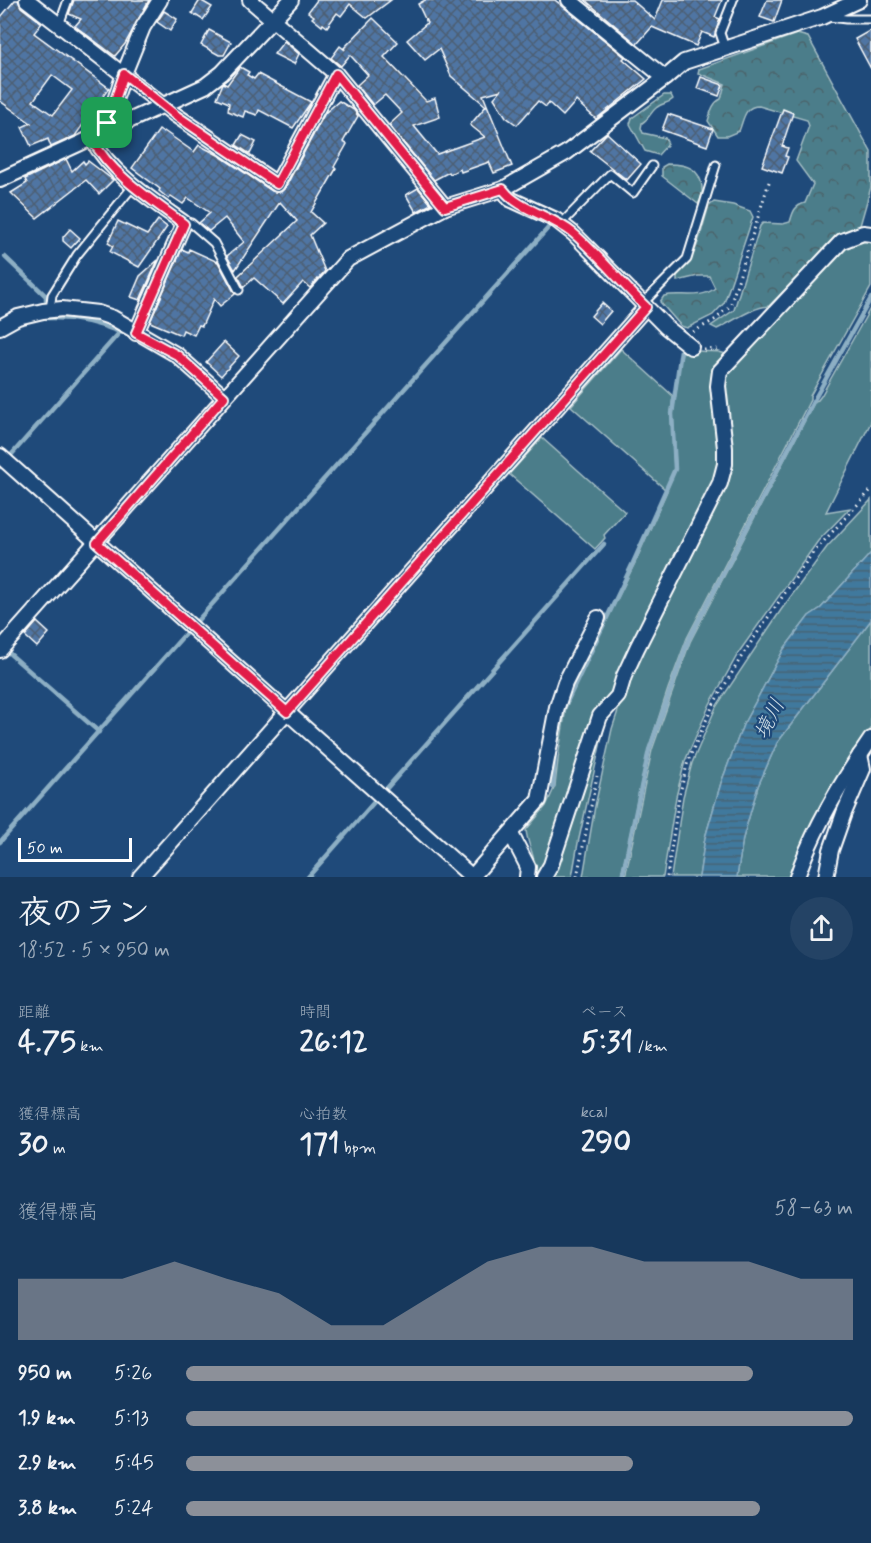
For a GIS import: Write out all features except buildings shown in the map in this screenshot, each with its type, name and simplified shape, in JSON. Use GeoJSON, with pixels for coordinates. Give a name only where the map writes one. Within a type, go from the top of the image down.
{"type":"FeatureCollection","features":[{"type":"Feature","properties":{"kind":"street"},"geometry":{"type":"LineString","coordinates":[[27,0],[174,114],[277,184],[336,74]]}},
{"type":"Feature","properties":{"kind":"street"},"geometry":{"type":"LineString","coordinates":[[107,132],[107,123],[142,27],[160,0]]}},
{"type":"Feature","properties":{"kind":"street"},"geometry":{"type":"LineString","coordinates":[[250,0],[336,74],[445,207]]}},
{"type":"Feature","properties":{"kind":"street"},"geometry":{"type":"LineString","coordinates":[[0,180],[205,86],[222,73],[291,0]]}},
{"type":"Feature","properties":{"kind":"street"},"geometry":{"type":"LineString","coordinates":[[568,0],[664,78]]}},
{"type":"Feature","properties":{"kind":"street"},"geometry":{"type":"LineString","coordinates":[[0,650],[348,259],[445,207],[503,189],[566,153],[684,63],[822,17],[859,0]]}},
{"type":"Feature","properties":{"kind":"street"},"geometry":{"type":"LineString","coordinates":[[92,139],[99,151],[134,185],[184,224],[136,333]]}},
{"type":"Feature","properties":{"kind":"street"},"geometry":{"type":"LineString","coordinates":[[503,189],[510,199],[561,224],[574,234],[644,305],[686,343]]}},
{"type":"Feature","properties":{"kind":"street"},"geometry":{"type":"LineString","coordinates":[[544,877],[551,865],[600,716],[618,696],[637,648],[720,483],[725,464],[725,448],[718,386],[720,371],[842,241],[863,233],[871,234]]}},
{"type":"Feature","properties":{"kind":"street"},"geometry":{"type":"LineString","coordinates":[[140,877],[644,305]]}},
{"type":"Feature","properties":{"kind":"street"},"geometry":{"type":"LineString","coordinates":[[0,327],[18,317],[50,310],[98,312],[113,318],[177,355],[224,397]]}},
{"type":"Feature","properties":{"kind":"street"},"geometry":{"type":"LineString","coordinates":[[0,456],[472,877],[539,800],[557,707],[566,682],[598,618]]}},
{"type":"Feature","properties":{"kind":"street"},"geometry":{"type":"LineString","coordinates":[[797,877],[804,854],[837,792],[871,739]]}},
{"type":"Feature","properties":{"kind":"street"},"geometry":{"type":"LineString","coordinates":[[826,877],[831,850],[863,769],[860,755]]}},
{"type":"Feature","properties":{"kind":"street"},"geometry":{"type":"LineString","coordinates":[[511,834],[528,867],[527,877]]}},
{"type":"Feature","properties":{"kind":"lane"},"geometry":{"type":"LineString","coordinates":[[60,24],[68,0]]}},
{"type":"Feature","properties":{"kind":"lane"},"geometry":{"type":"LineString","coordinates":[[725,49],[720,33],[733,0]]}},
{"type":"Feature","properties":{"kind":"lane"},"geometry":{"type":"LineString","coordinates":[[822,17],[846,20],[871,18]]}},
{"type":"Feature","properties":{"kind":"lane"},"geometry":{"type":"LineString","coordinates":[[644,305],[687,259],[716,165]]}},
{"type":"Feature","properties":{"kind":"lane"},"geometry":{"type":"LineString","coordinates":[[561,224],[610,174],[633,193],[652,166]]}},
{"type":"Feature","properties":{"kind":"lane"},"geometry":{"type":"LineString","coordinates":[[50,310],[52,295],[77,255],[134,185]]}},
{"type":"Feature","properties":{"kind":"lane"},"geometry":{"type":"LineString","coordinates":[[184,224],[191,223],[213,243],[239,290]]}},
{"type":"Feature","properties":{"kind":"path"},"geometry":{"type":"LineString","coordinates":[[733,357],[731,352],[718,348],[703,351],[686,343],[730,306],[770,179]]}},
{"type":"Feature","properties":{"kind":"path"},"geometry":{"type":"LineString","coordinates":[[667,877],[679,797],[688,761],[713,705],[742,654],[811,555],[871,490]]}},
{"type":"Feature","properties":{"kind":"path"},"geometry":{"type":"LineString","coordinates":[[577,877],[598,768]]}},
{"type":"Feature","properties":{"kind":"green space"},"geometry":{"type":"Polygon","coordinates":[[[797,34],[808,37],[871,152],[871,187],[859,229],[840,233],[769,306],[749,312],[717,329],[711,326],[734,310],[760,226],[763,223],[790,222],[796,208],[805,203],[813,184],[796,161],[809,126],[807,120],[759,106],[747,111],[739,131],[727,136],[718,136],[708,121],[714,105],[721,99],[725,84],[698,73],[699,69],[797,34]]]}},
{"type":"Feature","properties":{"kind":"green space"},"geometry":{"type":"Polygon","coordinates":[[[664,95],[671,95],[673,99],[656,108],[642,123],[641,128],[643,133],[665,138],[668,144],[658,155],[645,151],[630,124],[632,118],[664,95]]]}},
{"type":"Feature","properties":{"kind":"green space"},"geometry":{"type":"Polygon","coordinates":[[[667,164],[683,165],[696,172],[702,185],[702,195],[698,204],[662,176],[662,167],[667,164]]]}},
{"type":"Feature","properties":{"kind":"green space"},"geometry":{"type":"Polygon","coordinates":[[[714,202],[750,211],[753,217],[724,303],[713,315],[687,328],[681,326],[660,302],[664,296],[697,295],[715,288],[709,276],[677,281],[677,274],[684,268],[694,252],[709,206],[714,202]]]}},
{"type":"Feature","properties":{"kind":"green space"},"geometry":{"type":"Polygon","coordinates":[[[855,240],[871,240],[871,287],[810,396],[810,400],[687,638],[648,750],[621,877],[583,877],[595,806],[612,729],[628,680],[723,488],[723,388],[726,371],[843,246],[855,240]]]}},
{"type":"Feature","properties":{"kind":"green space"},"geometry":{"type":"Polygon","coordinates":[[[871,307],[871,422],[826,512],[850,508],[818,541],[739,652],[710,704],[685,761],[676,797],[663,877],[625,877],[652,750],[690,642],[815,401],[821,396],[871,307]]]}},
{"type":"Feature","properties":{"kind":"green space"},"geometry":{"type":"Polygon","coordinates":[[[621,349],[673,396],[671,414],[674,468],[667,490],[676,469],[673,414],[682,350],[686,353],[691,349],[719,352],[728,356],[718,367],[722,464],[628,658],[546,860],[538,877],[534,877],[533,857],[526,830],[546,806],[555,786],[566,708],[667,491],[571,406],[621,349]]]}},
{"type":"Feature","properties":{"kind":"green space"},"geometry":{"type":"Polygon","coordinates":[[[542,438],[625,512],[604,535],[605,538],[595,549],[509,474],[542,438]]]}},
{"type":"Feature","properties":{"kind":"green space"},"geometry":{"type":"Polygon","coordinates":[[[871,500],[871,553],[821,608],[809,616],[784,649],[743,725],[721,783],[705,838],[699,877],[671,877],[683,797],[692,763],[716,707],[781,610],[827,547],[871,500]]]}},
{"type":"Feature","properties":{"kind":"green space"},"geometry":{"type":"Polygon","coordinates":[[[871,620],[871,729],[854,754],[793,877],[737,877],[743,838],[758,786],[777,743],[871,620]]]}},
{"type":"Feature","properties":{"kind":"green space"},"geometry":{"type":"Polygon","coordinates":[[[606,719],[572,877],[550,877],[606,719]]]}},
{"type":"Feature","properties":{"kind":"water","name":"境川"},"geometry":{"type":"Polygon","coordinates":[[[871,553],[871,620],[777,743],[758,786],[743,838],[737,877],[699,877],[705,838],[721,783],[743,725],[784,649],[809,616],[821,608],[871,553]]]}},
{"type":"Feature","properties":{"kind":"waterway"},"geometry":{"type":"LineString","coordinates":[[198,620],[549,227]]}},
{"type":"Feature","properties":{"kind":"waterway"},"geometry":{"type":"LineString","coordinates":[[5,257],[46,296],[46,304]]}},
{"type":"Feature","properties":{"kind":"waterway"},"geometry":{"type":"LineString","coordinates":[[622,877],[649,750],[688,641],[814,400],[871,298]]}},
{"type":"Feature","properties":{"kind":"waterway"},"geometry":{"type":"LineString","coordinates":[[12,454],[120,332],[85,321],[47,318]]}},
{"type":"Feature","properties":{"kind":"waterway"},"geometry":{"type":"LineString","coordinates":[[553,787],[555,751],[564,708],[675,469],[672,414],[681,350]]}},
{"type":"Feature","properties":{"kind":"waterway"},"geometry":{"type":"LineString","coordinates":[[387,788],[604,544]]}},
{"type":"Feature","properties":{"kind":"waterway"},"geometry":{"type":"LineString","coordinates":[[0,842],[186,633]]}},
{"type":"Feature","properties":{"kind":"waterway"},"geometry":{"type":"LineString","coordinates":[[10,654],[99,732]]}},
{"type":"Feature","properties":{"kind":"waterway"},"geometry":{"type":"LineString","coordinates":[[308,877],[375,801]]}},
{"type":"Feature","properties":{"kind":"route"},"geometry":{"type":"LineString","coordinates":[[124,74],[174,114],[277,184],[336,74],[445,207],[503,189],[510,199],[556,220],[574,234],[646,307],[287,712],[97,543],[224,397],[177,355],[136,333],[184,224],[139,191],[99,151],[92,139],[107,132],[107,123],[124,74]]}}]}
